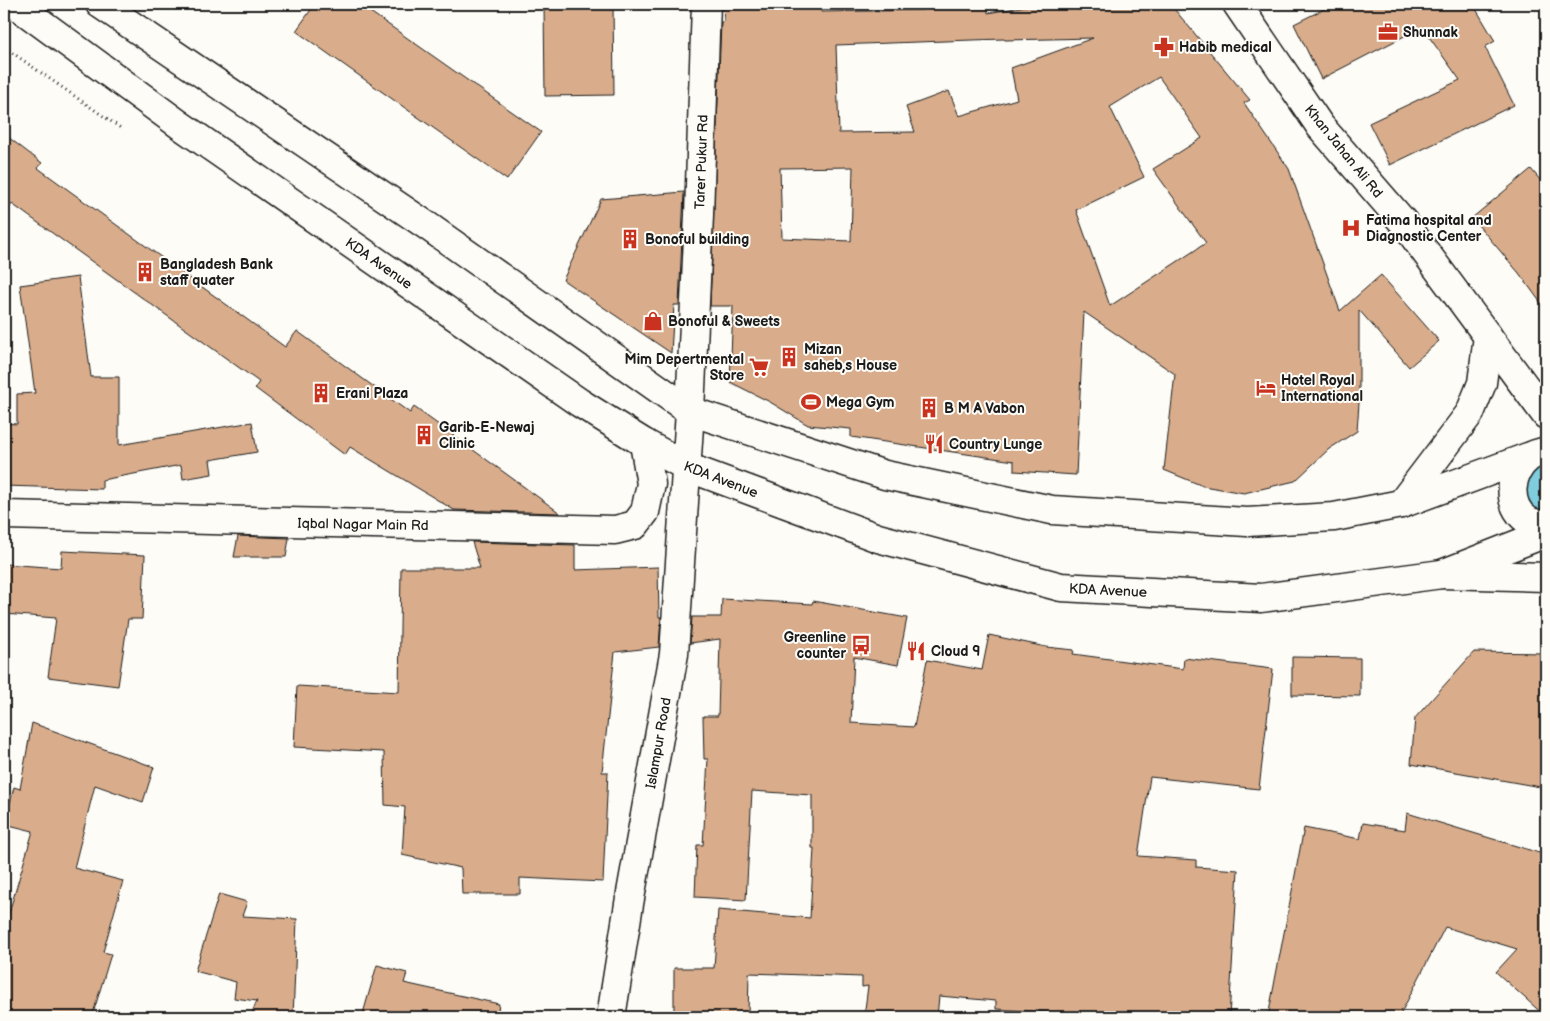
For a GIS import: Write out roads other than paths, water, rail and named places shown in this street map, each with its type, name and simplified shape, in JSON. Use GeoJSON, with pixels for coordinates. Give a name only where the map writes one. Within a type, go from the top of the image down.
{"type":"FeatureCollection","features":[{"type":"Feature","properties":{"kind":"main road","name":"KDA Avenue"},"geometry":{"type":"LineString","coordinates":[[15,4],[180,125],[580,402],[644,442],[687,467],[878,538],[1061,587],[1261,598],[1442,574],[1546,533]]}},
{"type":"Feature","properties":{"kind":"main road"},"geometry":{"type":"LineString","coordinates":[[100,4],[429,227],[690,411],[885,475],[1052,510],[1247,522],[1334,517],[1401,504],[1537,454]]}},
{"type":"Feature","properties":{"kind":"main road","name":"Tarer Pukur Rd"},"geometry":{"type":"LineString","coordinates":[[687,467],[699,215],[706,4]]}},
{"type":"Feature","properties":{"kind":"main road","name":"Khan Jahan Ali Rd"},"geometry":{"type":"LineString","coordinates":[[1237,4],[1320,126],[1404,223],[1546,415]]}},
{"type":"Feature","properties":{"kind":"main road"},"geometry":{"type":"LineString","coordinates":[[1401,504],[1470,413],[1482,383],[1488,336]]}},
{"type":"Feature","properties":{"kind":"main road","name":"Iqbal Nagar Main Rd"},"geometry":{"type":"LineString","coordinates":[[4,515],[615,530],[635,525],[645,512],[651,484],[644,442]]}},
{"type":"Feature","properties":{"kind":"main road"},"geometry":{"type":"LineString","coordinates":[[1537,454],[1516,471],[1511,488],[1515,506],[1527,520],[1546,526]]}},
{"type":"Feature","properties":{"kind":"main road","name":"Islampur Road"},"geometry":{"type":"LineString","coordinates":[[612,1017],[629,904],[674,654],[687,467]]}},
{"type":"Feature","properties":{"kind":"main road"},"geometry":{"type":"LineString","coordinates":[[1442,574],[1546,577]]}},
{"type":"Feature","properties":{"kind":"water"},"geometry":{"type":"Polygon","coordinates":[[[1546,464],[1546,513],[1531,507],[1526,496],[1524,484],[1534,469],[1546,464]]]}},
{"type":"Feature","properties":{"kind":"place","name":"Shunnak"},"geometry":{"type":"Point","coordinates":[1388,32]}},
{"type":"Feature","properties":{"kind":"place","name":"Habib medical"},"geometry":{"type":"Point","coordinates":[1164,47]}},
{"type":"Feature","properties":{"kind":"place","name":"Fatima hospital and Diagnostic Center"},"geometry":{"type":"Point","coordinates":[1351,228]}},
{"type":"Feature","properties":{"kind":"place","name":"Bonoful building"},"geometry":{"type":"Point","coordinates":[630,239]}},
{"type":"Feature","properties":{"kind":"place","name":"Bangladesh Bank staff quater"},"geometry":{"type":"Point","coordinates":[145,272]}},
{"type":"Feature","properties":{"kind":"place","name":"Bonoful & Sweets"},"geometry":{"type":"Point","coordinates":[653,321]}},
{"type":"Feature","properties":{"kind":"place","name":"Mizan saheb,s House"},"geometry":{"type":"Point","coordinates":[789,357]}},
{"type":"Feature","properties":{"kind":"place","name":"Mim Depertmental Store"},"geometry":{"type":"Point","coordinates":[759,367]}},
{"type":"Feature","properties":{"kind":"place","name":"Hotel Royal International"},"geometry":{"type":"Point","coordinates":[1266,388]}},
{"type":"Feature","properties":{"kind":"place","name":"Erani Plaza"},"geometry":{"type":"Point","coordinates":[321,393]}},
{"type":"Feature","properties":{"kind":"place","name":"Mega Gym"},"geometry":{"type":"Point","coordinates":[811,402]}},
{"type":"Feature","properties":{"kind":"place","name":"B M A Vabon"},"geometry":{"type":"Point","coordinates":[929,408]}},
{"type":"Feature","properties":{"kind":"place","name":"Garib-E-Newaj Clinic"},"geometry":{"type":"Point","coordinates":[424,435]}},
{"type":"Feature","properties":{"kind":"place","name":"Country Lunge"},"geometry":{"type":"Point","coordinates":[934,444]}},
{"type":"Feature","properties":{"kind":"place","name":"Greenline counter"},"geometry":{"type":"Point","coordinates":[861,645]}},
{"type":"Feature","properties":{"kind":"place","name":"Cloud 9"},"geometry":{"type":"Point","coordinates":[916,651]}}]}
